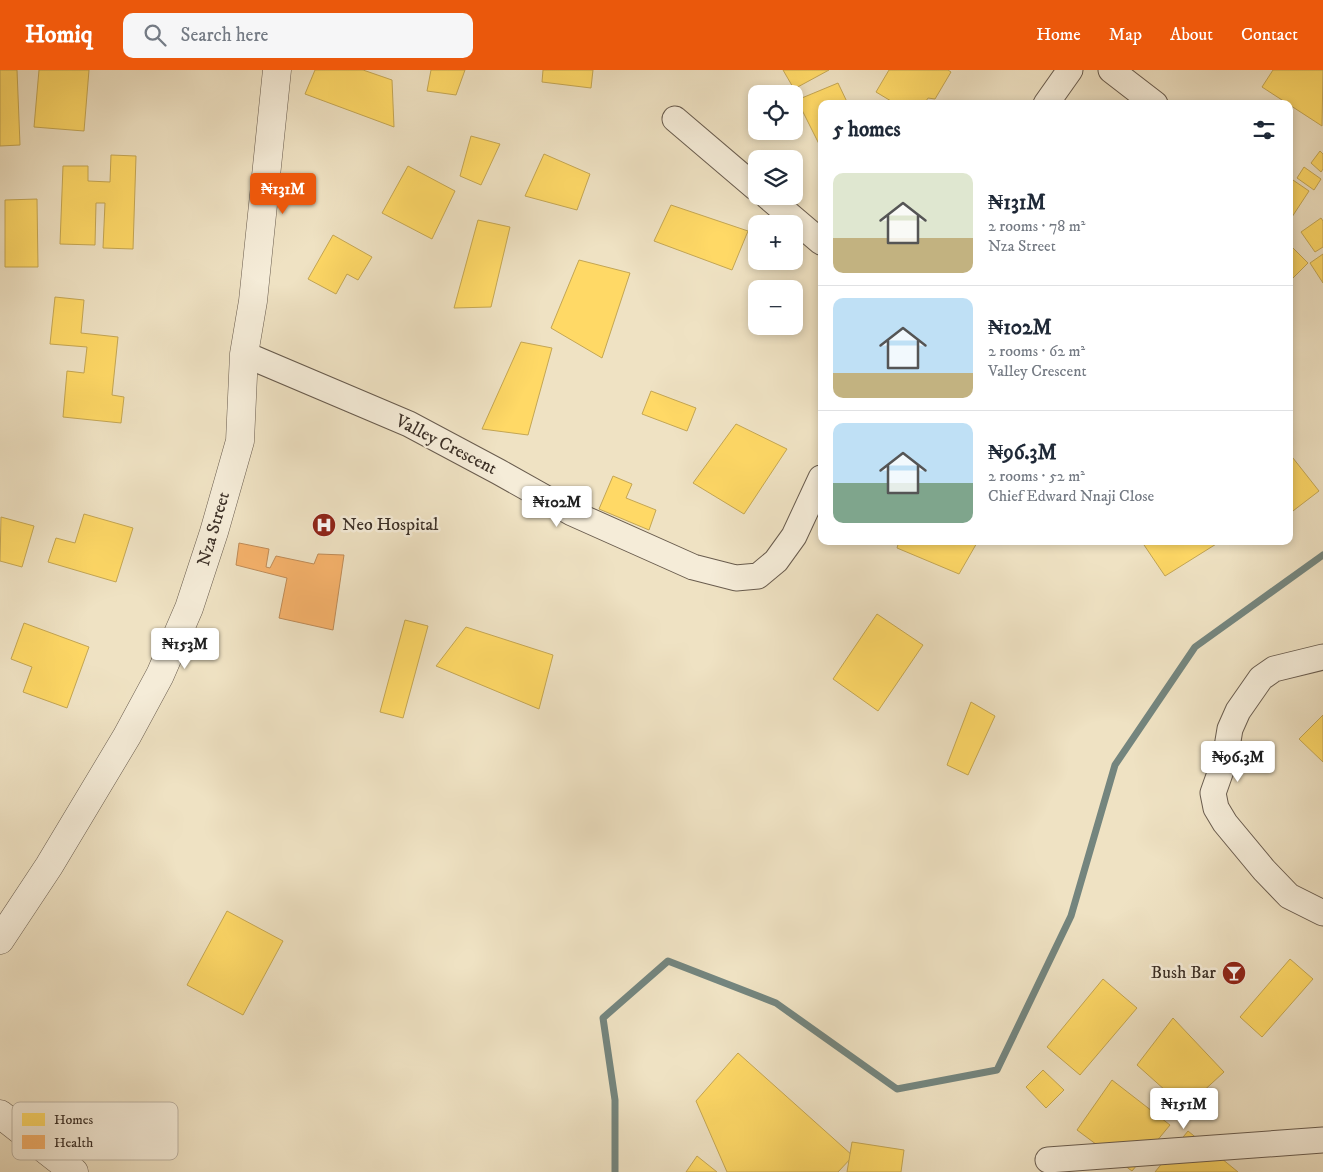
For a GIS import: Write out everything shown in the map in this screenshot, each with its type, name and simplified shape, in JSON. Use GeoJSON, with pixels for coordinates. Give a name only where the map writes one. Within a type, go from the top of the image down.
{"type":"FeatureCollection","features":[{"type":"Feature","properties":{"kind":"street","name":"Nza Street"},"geometry":{"type":"LineString","coordinates":[[0,940],[49,866],[127,736],[160,675],[189,608],[214,532],[240,441],[244,354],[253,300],[276,70]]}},
{"type":"Feature","properties":{"kind":"street"},"geometry":{"type":"LineString","coordinates":[[1049,100],[1070,70]]}},
{"type":"Feature","properties":{"kind":"street"},"geometry":{"type":"LineString","coordinates":[[1111,70],[1150,100]]}},
{"type":"Feature","properties":{"kind":"street"},"geometry":{"type":"LineString","coordinates":[[675,119],[748,181]]}},
{"type":"Feature","properties":{"kind":"street"},"geometry":{"type":"LineString","coordinates":[[778,205],[818,239]]}},
{"type":"Feature","properties":{"kind":"street","name":"Valley Crescent"},"geometry":{"type":"LineString","coordinates":[[244,354],[410,424],[572,514],[693,567],[736,578],[758,576],[776,561],[794,536],[818,484]]}},
{"type":"Feature","properties":{"kind":"street"},"geometry":{"type":"LineString","coordinates":[[1323,657],[1274,669],[1261,678],[1238,712],[1230,729],[1225,758],[1213,793],[1216,808],[1225,823],[1264,870],[1289,896],[1323,913]]}},
{"type":"Feature","properties":{"kind":"street"},"geometry":{"type":"LineString","coordinates":[[0,1114],[12,1123]]}},
{"type":"Feature","properties":{"kind":"street"},"geometry":{"type":"LineString","coordinates":[[1062,1172],[1048,1160],[1323,1140]]}},
{"type":"Feature","properties":{"kind":"street"},"geometry":{"type":"LineString","coordinates":[[59,1160],[74,1172]]}},
{"type":"Feature","properties":{"kind":"building: Homes"},"geometry":{"type":"Polygon","coordinates":[[[0,70],[17,70],[20,145],[0,146],[0,70]]]}},
{"type":"Feature","properties":{"kind":"building: Homes"},"geometry":{"type":"Polygon","coordinates":[[[39,70],[89,70],[84,131],[34,127],[39,70]]]}},
{"type":"Feature","properties":{"kind":"building: Homes"},"geometry":{"type":"Polygon","coordinates":[[[315,70],[363,70],[392,80],[394,127],[305,94],[315,70]]]}},
{"type":"Feature","properties":{"kind":"building: Homes"},"geometry":{"type":"Polygon","coordinates":[[[431,70],[465,70],[456,95],[427,91],[431,70]]]}},
{"type":"Feature","properties":{"kind":"building: Homes"},"geometry":{"type":"Polygon","coordinates":[[[543,70],[593,70],[591,88],[542,82],[543,70]]]}},
{"type":"Feature","properties":{"kind":"building: Homes"},"geometry":{"type":"Polygon","coordinates":[[[783,70],[829,70],[801,85],[792,85],[783,70]]]}},
{"type":"Feature","properties":{"kind":"building: Homes"},"geometry":{"type":"Polygon","coordinates":[[[889,70],[948,70],[951,72],[935,99],[889,100],[876,92],[889,70]]]}},
{"type":"Feature","properties":{"kind":"building: Homes"},"geometry":{"type":"Polygon","coordinates":[[[1273,70],[1323,70],[1322,126],[1293,107],[1293,100],[1282,100],[1262,87],[1273,70]]]}},
{"type":"Feature","properties":{"kind":"building: Homes"},"geometry":{"type":"Polygon","coordinates":[[[838,83],[846,100],[818,100],[818,142],[803,112],[803,98],[838,83]]]}},
{"type":"Feature","properties":{"kind":"building: Homes"},"geometry":{"type":"Polygon","coordinates":[[[471,136],[500,144],[481,185],[460,176],[471,136]]]}},
{"type":"Feature","properties":{"kind":"building: Homes"},"geometry":{"type":"Polygon","coordinates":[[[1320,151],[1323,154],[1323,169],[1321,172],[1311,163],[1320,151]]]}},
{"type":"Feature","properties":{"kind":"building: Homes"},"geometry":{"type":"Polygon","coordinates":[[[544,154],[590,174],[577,210],[525,196],[544,154]]]}},
{"type":"Feature","properties":{"kind":"building: Homes"},"geometry":{"type":"Polygon","coordinates":[[[111,155],[136,156],[133,249],[103,248],[105,203],[96,203],[95,245],[60,244],[63,166],[88,166],[88,181],[110,182],[111,155]]]}},
{"type":"Feature","properties":{"kind":"building: Homes"},"geometry":{"type":"Polygon","coordinates":[[[408,166],[455,191],[432,239],[382,213],[408,166]]]}},
{"type":"Feature","properties":{"kind":"building: Homes"},"geometry":{"type":"Polygon","coordinates":[[[1304,167],[1321,179],[1314,190],[1297,178],[1304,167]]]}},
{"type":"Feature","properties":{"kind":"building: Homes"},"geometry":{"type":"Polygon","coordinates":[[[1293,180],[1309,191],[1293,215],[1293,180]]]}},
{"type":"Feature","properties":{"kind":"building: Homes"},"geometry":{"type":"Polygon","coordinates":[[[37,199],[38,267],[5,267],[5,200],[37,199]]]}},
{"type":"Feature","properties":{"kind":"building: Homes"},"geometry":{"type":"Polygon","coordinates":[[[671,205],[748,231],[732,270],[654,241],[671,205]]]}},
{"type":"Feature","properties":{"kind":"building: Homes"},"geometry":{"type":"Polygon","coordinates":[[[1321,218],[1323,221],[1323,247],[1315,252],[1301,232],[1321,218]]]}},
{"type":"Feature","properties":{"kind":"building: Homes"},"geometry":{"type":"Polygon","coordinates":[[[478,220],[510,227],[491,307],[454,308],[478,220]]]}},
{"type":"Feature","properties":{"kind":"building: Homes"},"geometry":{"type":"Polygon","coordinates":[[[333,235],[372,257],[358,280],[347,274],[336,294],[308,279],[333,235]]]}},
{"type":"Feature","properties":{"kind":"building: Homes"},"geometry":{"type":"Polygon","coordinates":[[[1293,248],[1308,263],[1293,278],[1293,248]]]}},
{"type":"Feature","properties":{"kind":"building: Homes"},"geometry":{"type":"Polygon","coordinates":[[[1323,254],[1323,283],[1310,263],[1323,254]]]}},
{"type":"Feature","properties":{"kind":"building: Homes"},"geometry":{"type":"Polygon","coordinates":[[[579,260],[630,273],[602,358],[551,328],[579,260]]]}},
{"type":"Feature","properties":{"kind":"building: Homes"},"geometry":{"type":"Polygon","coordinates":[[[55,297],[84,300],[81,333],[118,337],[112,395],[124,397],[121,423],[63,417],[67,371],[84,373],[87,347],[50,344],[55,297]]]}},
{"type":"Feature","properties":{"kind":"building: Homes"},"geometry":{"type":"Polygon","coordinates":[[[521,342],[552,348],[528,435],[482,429],[521,342]]]}},
{"type":"Feature","properties":{"kind":"building: Homes"},"geometry":{"type":"Polygon","coordinates":[[[651,391],[696,408],[687,431],[642,414],[651,391]]]}},
{"type":"Feature","properties":{"kind":"building: Homes"},"geometry":{"type":"Polygon","coordinates":[[[736,424],[787,449],[744,514],[693,483],[736,424]]]}},
{"type":"Feature","properties":{"kind":"building: Homes"},"geometry":{"type":"Polygon","coordinates":[[[1293,458],[1319,491],[1293,511],[1293,458]]]}},
{"type":"Feature","properties":{"kind":"building: Homes"},"geometry":{"type":"Polygon","coordinates":[[[613,476],[632,484],[626,498],[656,510],[649,530],[599,509],[613,476]]]}},
{"type":"Feature","properties":{"kind":"building: Homes"},"geometry":{"type":"Polygon","coordinates":[[[84,514],[133,528],[116,582],[48,562],[56,538],[75,543],[84,514]]]}},
{"type":"Feature","properties":{"kind":"building: Homes"},"geometry":{"type":"Polygon","coordinates":[[[1,517],[34,526],[22,567],[0,561],[1,517]]]}},
{"type":"Feature","properties":{"kind":"building: Homes"},"geometry":{"type":"Polygon","coordinates":[[[898,545],[976,545],[959,574],[897,548],[898,545]]]}},
{"type":"Feature","properties":{"kind":"building: Homes"},"geometry":{"type":"Polygon","coordinates":[[[1144,545],[1215,545],[1165,576],[1144,545]]]}},
{"type":"Feature","properties":{"kind":"building: Homes"},"geometry":{"type":"Polygon","coordinates":[[[877,614],[923,645],[878,711],[833,679],[877,614]]]}},
{"type":"Feature","properties":{"kind":"building: Homes"},"geometry":{"type":"Polygon","coordinates":[[[405,620],[428,626],[403,718],[380,712],[405,620]]]}},
{"type":"Feature","properties":{"kind":"building: Homes"},"geometry":{"type":"Polygon","coordinates":[[[24,623],[89,647],[67,708],[23,692],[32,667],[11,659],[24,623]]]}},
{"type":"Feature","properties":{"kind":"building: Homes"},"geometry":{"type":"Polygon","coordinates":[[[466,627],[553,655],[539,709],[436,666],[466,627]]]}},
{"type":"Feature","properties":{"kind":"building: Homes"},"geometry":{"type":"Polygon","coordinates":[[[971,702],[995,716],[968,775],[947,765],[971,702]]]}},
{"type":"Feature","properties":{"kind":"building: Homes"},"geometry":{"type":"Polygon","coordinates":[[[1323,715],[1323,762],[1299,739],[1323,715]]]}},
{"type":"Feature","properties":{"kind":"building: Homes"},"geometry":{"type":"Polygon","coordinates":[[[227,911],[283,941],[243,1015],[187,985],[227,911]]]}},
{"type":"Feature","properties":{"kind":"building: Homes"},"geometry":{"type":"Polygon","coordinates":[[[1290,959],[1313,979],[1262,1037],[1240,1017],[1290,959]]]}},
{"type":"Feature","properties":{"kind":"building: Homes"},"geometry":{"type":"Polygon","coordinates":[[[1103,979],[1137,1008],[1080,1075],[1047,1047],[1103,979]]]}},
{"type":"Feature","properties":{"kind":"building: Homes"},"geometry":{"type":"Polygon","coordinates":[[[1173,1018],[1224,1072],[1185,1108],[1137,1065],[1173,1018]]]}},
{"type":"Feature","properties":{"kind":"building: Homes"},"geometry":{"type":"Polygon","coordinates":[[[738,1053],[853,1156],[838,1172],[727,1172],[696,1101],[738,1053]]]}},
{"type":"Feature","properties":{"kind":"building: Homes"},"geometry":{"type":"Polygon","coordinates":[[[1043,1070],[1064,1090],[1046,1108],[1026,1087],[1043,1070]]]}},
{"type":"Feature","properties":{"kind":"building: Homes"},"geometry":{"type":"Polygon","coordinates":[[[1112,1080],[1170,1125],[1132,1171],[1077,1130],[1112,1080]]]}},
{"type":"Feature","properties":{"kind":"building: Homes"},"geometry":{"type":"Polygon","coordinates":[[[1188,1131],[1238,1172],[1155,1172],[1188,1131]]]}},
{"type":"Feature","properties":{"kind":"building: Homes"},"geometry":{"type":"Polygon","coordinates":[[[852,1142],[904,1150],[901,1172],[847,1172],[852,1142]]]}},
{"type":"Feature","properties":{"kind":"building: Homes"},"geometry":{"type":"Polygon","coordinates":[[[697,1156],[717,1172],[686,1172],[697,1156]]]}},
{"type":"Feature","properties":{"kind":"building: Health"},"geometry":{"type":"Polygon","coordinates":[[[239,543],[269,549],[266,567],[270,568],[276,556],[314,564],[318,554],[344,555],[333,630],[279,618],[287,578],[236,565],[239,543]]]}},
{"type":"Feature","properties":{"kind":"waterway"},"geometry":{"type":"LineString","coordinates":[[615,1172],[615,1100],[603,1018],[668,961],[776,1003],[897,1089],[997,1070],[1071,916],[1115,765],[1195,647],[1323,555]]}},
{"type":"Feature","properties":{"kind":"place","name":"Neo Hospital"},"geometry":{"type":"Point","coordinates":[324,525]}},
{"type":"Feature","properties":{"kind":"place","name":"Bush Bar"},"geometry":{"type":"Point","coordinates":[1234,973]}}]}
